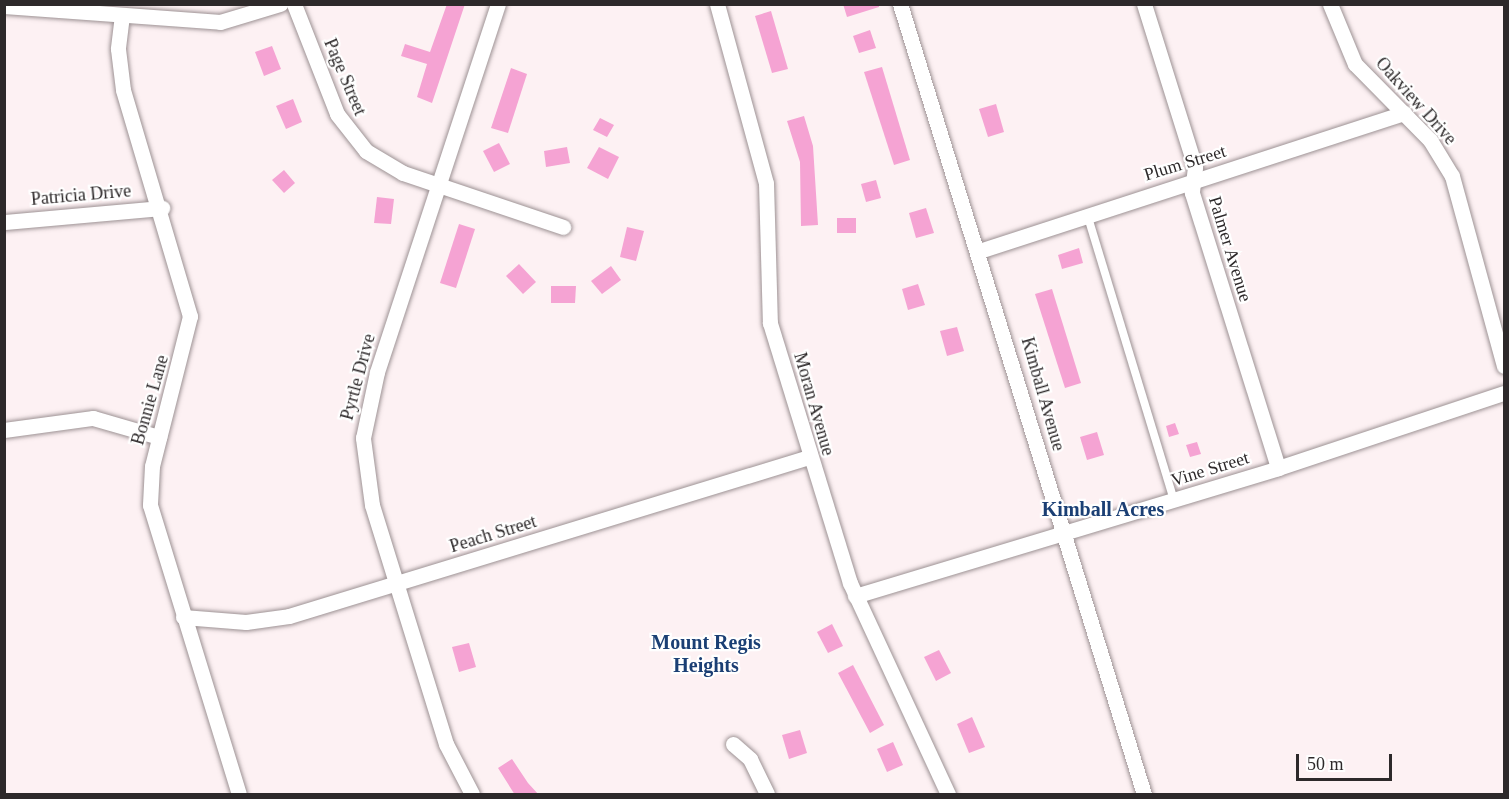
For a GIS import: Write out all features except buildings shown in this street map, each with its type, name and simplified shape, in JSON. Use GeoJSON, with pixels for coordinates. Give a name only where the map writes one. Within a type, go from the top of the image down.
{"type":"FeatureCollection","features":[{"type":"Feature","properties":{"kind":"street"},"geometry":{"type":"LineString","coordinates":[[4,6],[220,22],[280,4]]}},
{"type":"Feature","properties":{"kind":"street","name":"Page Street"},"geometry":{"type":"LineString","coordinates":[[294,4],[337,114],[352,138],[383,163],[563,227]]}},
{"type":"Feature","properties":{"kind":"street","name":"Pyrtle Drive"},"geometry":{"type":"LineString","coordinates":[[471,795],[446,744],[367,486],[366,414],[498,4]]}},
{"type":"Feature","properties":{"kind":"street","name":"Moran Avenue"},"geometry":{"type":"LineString","coordinates":[[717,4],[761,154],[767,203],[767,303],[809,457],[855,596],[922,729],[948,795]]}},
{"type":"Feature","properties":{"kind":"street","name":"Kimball Avenue"},"geometry":{"type":"LineString","coordinates":[[900,4],[979,251],[1144,795]]}},
{"type":"Feature","properties":{"kind":"street","name":"Palmer Avenue"},"geometry":{"type":"LineString","coordinates":[[1144,4],[1195,167],[1192,193],[1278,468]]}},
{"type":"Feature","properties":{"kind":"street","name":"Oakview Drive"},"geometry":{"type":"LineString","coordinates":[[1330,4],[1355,64],[1430,140],[1455,184],[1504,366]]}},
{"type":"Feature","properties":{"kind":"street","name":"Bonnie Lane"},"geometry":{"type":"LineString","coordinates":[[122,15],[119,70],[162,208],[190,316],[159,437],[150,505],[239,795]]}},
{"type":"Feature","properties":{"kind":"street","name":"Plum Street"},"geometry":{"type":"LineString","coordinates":[[979,251],[1087,214],[1404,113]]}},
{"type":"Feature","properties":{"kind":"street","name":"Patricia Drive"},"geometry":{"type":"LineString","coordinates":[[4,222],[162,208]]}},
{"type":"Feature","properties":{"kind":"street","name":"Vine Street"},"geometry":{"type":"LineString","coordinates":[[855,596],[1064,535],[1278,468],[1504,393]]}},
{"type":"Feature","properties":{"kind":"street"},"geometry":{"type":"LineString","coordinates":[[4,430],[93,418],[159,437]]}},
{"type":"Feature","properties":{"kind":"street","name":"Peach Street"},"geometry":{"type":"LineString","coordinates":[[183,616],[270,620],[809,457]]}},
{"type":"Feature","properties":{"kind":"street"},"geometry":{"type":"LineString","coordinates":[[733,744],[750,759],[767,795]]}},
{"type":"Feature","properties":{"kind":"lane"},"geometry":{"type":"LineString","coordinates":[[1087,214],[1174,500]]}},
{"type":"Feature","properties":{"kind":"district","name":"Kimball Acres"},"geometry":{"type":"Point","coordinates":[1103,509]}},
{"type":"Feature","properties":{"kind":"district","name":"Mount Regis Heights"},"geometry":{"type":"Point","coordinates":[706,654]}}]}
